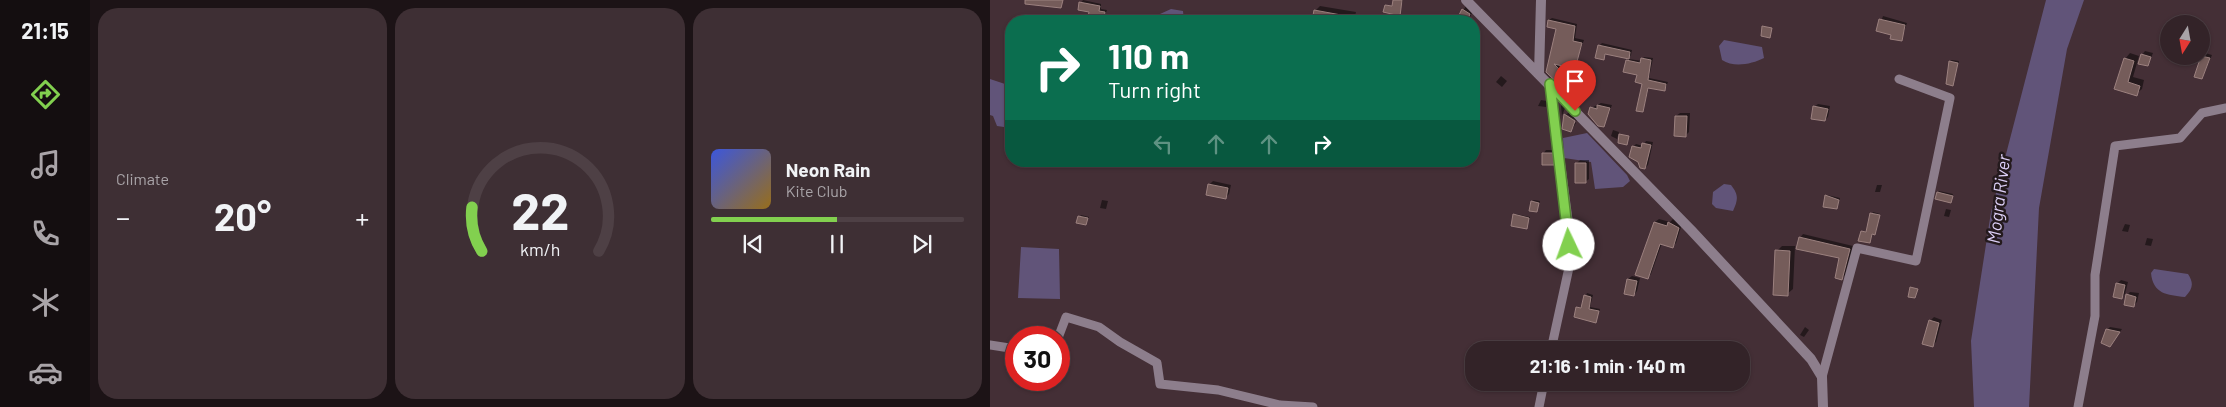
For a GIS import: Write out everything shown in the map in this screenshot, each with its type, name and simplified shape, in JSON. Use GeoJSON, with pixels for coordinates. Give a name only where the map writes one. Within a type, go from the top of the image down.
{"type":"FeatureCollection","features":[{"type":"Feature","properties":{"kind":"street"},"geometry":{"type":"LineString","coordinates":[[1466,0],[1704,244],[1811,360],[1822,377]]}},
{"type":"Feature","properties":{"kind":"street"},"geometry":{"type":"LineString","coordinates":[[1539,74],[1542,0]]}},
{"type":"Feature","properties":{"kind":"street"},"geometry":{"type":"LineString","coordinates":[[1823,407],[1822,377],[1857,248],[1916,261],[1950,98],[1899,79]]}},
{"type":"Feature","properties":{"kind":"street"},"geometry":{"type":"LineString","coordinates":[[1550,84],[1569,227],[1570,263],[1553,341]]}},
{"type":"Feature","properties":{"kind":"street"},"geometry":{"type":"LineString","coordinates":[[2078,407],[2095,316],[2096,275],[2115,146],[2180,138],[2202,113],[2226,108]]}},
{"type":"Feature","properties":{"kind":"street"},"geometry":{"type":"LineString","coordinates":[[1063,326],[1066,317],[1099,327],[1120,342],[1157,363],[1160,384],[1218,390],[1280,405],[1313,407]]}},
{"type":"Feature","properties":{"kind":"street"},"geometry":{"type":"LineString","coordinates":[[990,345],[1005,347]]}},
{"type":"Feature","properties":{"kind":"street"},"geometry":{"type":"LineString","coordinates":[[1539,407],[1542,391]]}},
{"type":"Feature","properties":{"kind":"water","name":"Mogra River"},"geometry":{"type":"Polygon","coordinates":[[[2046,0],[2084,0],[2067,49],[2039,208],[2029,407],[1974,407],[1971,341],[1991,212],[2046,0]]]}},
{"type":"Feature","properties":{"kind":"water"},"geometry":{"type":"Polygon","coordinates":[[[1171,9],[1183,11],[1183,15],[1159,15],[1171,9]]]}},
{"type":"Feature","properties":{"kind":"water"},"geometry":{"type":"Polygon","coordinates":[[[1724,40],[1762,47],[1764,58],[1743,64],[1732,64],[1722,60],[1719,46],[1724,40]]]}},
{"type":"Feature","properties":{"kind":"water"},"geometry":{"type":"Polygon","coordinates":[[[990,79],[1005,84],[1005,127],[997,126],[993,116],[990,115],[990,79]]]}},
{"type":"Feature","properties":{"kind":"water"},"geometry":{"type":"Polygon","coordinates":[[[1587,133],[1627,175],[1630,181],[1623,187],[1595,189],[1591,162],[1564,158],[1563,138],[1587,133]]]}},
{"type":"Feature","properties":{"kind":"water"},"geometry":{"type":"Polygon","coordinates":[[[1724,184],[1731,185],[1736,195],[1737,201],[1733,211],[1716,208],[1712,204],[1713,192],[1724,184]]]}},
{"type":"Feature","properties":{"kind":"water"},"geometry":{"type":"Polygon","coordinates":[[[1021,247],[1059,249],[1060,299],[1018,298],[1021,247]]]}},
{"type":"Feature","properties":{"kind":"water"},"geometry":{"type":"Polygon","coordinates":[[[2154,269],[2188,274],[2192,283],[2190,291],[2185,297],[2162,292],[2152,280],[2151,273],[2154,269]]]}},
{"type":"Feature","properties":{"kind":"building"},"geometry":{"type":"Polygon","coordinates":[[[1025,0],[1063,0],[1061,8],[1025,4],[1025,0]]]}},
{"type":"Feature","properties":{"kind":"building"},"geometry":{"type":"Polygon","coordinates":[[[1393,0],[1402,0],[1400,15],[1383,12],[1385,5],[1392,6],[1393,0]]]}},
{"type":"Feature","properties":{"kind":"building"},"geometry":{"type":"Polygon","coordinates":[[[1079,2],[1100,6],[1099,11],[1105,12],[1105,15],[1088,15],[1089,12],[1078,10],[1079,2]]]}},
{"type":"Feature","properties":{"kind":"building"},"geometry":{"type":"Polygon","coordinates":[[[1462,9],[1470,14],[1470,15],[1459,15],[1462,9]]]}},
{"type":"Feature","properties":{"kind":"building"},"geometry":{"type":"Polygon","coordinates":[[[1314,10],[1341,15],[1313,15],[1314,10]]]}},
{"type":"Feature","properties":{"kind":"building"},"geometry":{"type":"Polygon","coordinates":[[[1879,19],[1905,25],[1902,41],[1890,39],[1891,35],[1876,31],[1879,19]]]}},
{"type":"Feature","properties":{"kind":"building"},"geometry":{"type":"Polygon","coordinates":[[[1548,20],[1575,26],[1573,41],[1582,43],[1575,69],[1554,64],[1572,82],[1569,84],[1578,93],[1573,98],[1546,72],[1556,29],[1547,27],[1548,20]]]}},
{"type":"Feature","properties":{"kind":"building"},"geometry":{"type":"Polygon","coordinates":[[[1762,26],[1772,28],[1770,38],[1761,36],[1762,26]]]}},
{"type":"Feature","properties":{"kind":"building"},"geometry":{"type":"Polygon","coordinates":[[[1598,45],[1630,52],[1629,59],[1605,54],[1604,60],[1595,58],[1598,45]]]}},
{"type":"Feature","properties":{"kind":"building"},"geometry":{"type":"Polygon","coordinates":[[[2141,54],[2151,57],[2148,66],[2138,64],[2141,54]]]}},
{"type":"Feature","properties":{"kind":"building"},"geometry":{"type":"Polygon","coordinates":[[[1641,58],[1651,60],[1648,80],[1666,84],[1665,91],[1648,88],[1643,112],[1636,111],[1642,84],[1635,82],[1637,75],[1623,72],[1626,60],[1640,63],[1641,58]]]}},
{"type":"Feature","properties":{"kind":"building"},"geometry":{"type":"Polygon","coordinates":[[[2124,58],[2134,61],[2128,82],[2140,86],[2137,96],[2114,89],[2124,58]]]}},
{"type":"Feature","properties":{"kind":"building"},"geometry":{"type":"Polygon","coordinates":[[[1949,61],[1958,63],[1953,86],[1946,84],[1949,61]]]}},
{"type":"Feature","properties":{"kind":"building"},"geometry":{"type":"Polygon","coordinates":[[[2198,65],[2207,65],[2202,79],[2194,77],[2198,65]]]}},
{"type":"Feature","properties":{"kind":"building"},"geometry":{"type":"Polygon","coordinates":[[[1597,105],[1610,108],[1604,127],[1598,126],[1588,114],[1590,107],[1597,109],[1597,105]]]}},
{"type":"Feature","properties":{"kind":"building"},"geometry":{"type":"Polygon","coordinates":[[[1813,106],[1828,109],[1825,121],[1811,119],[1813,106]]]}},
{"type":"Feature","properties":{"kind":"building"},"geometry":{"type":"Polygon","coordinates":[[[1564,114],[1575,121],[1571,132],[1562,129],[1564,114]]]}},
{"type":"Feature","properties":{"kind":"building"},"geometry":{"type":"Polygon","coordinates":[[[1675,116],[1687,116],[1686,137],[1674,136],[1675,116]]]}},
{"type":"Feature","properties":{"kind":"building"},"geometry":{"type":"Polygon","coordinates":[[[1619,134],[1629,136],[1627,145],[1618,143],[1619,134]]]}},
{"type":"Feature","properties":{"kind":"building"},"geometry":{"type":"Polygon","coordinates":[[[1642,143],[1651,145],[1645,169],[1640,168],[1638,162],[1629,157],[1632,146],[1641,148],[1642,143]]]}},
{"type":"Feature","properties":{"kind":"building"},"geometry":{"type":"Polygon","coordinates":[[[1542,153],[1553,153],[1554,165],[1542,165],[1542,153]]]}},
{"type":"Feature","properties":{"kind":"building"},"geometry":{"type":"Polygon","coordinates":[[[1575,163],[1586,163],[1586,183],[1575,183],[1575,163]]]}},
{"type":"Feature","properties":{"kind":"building"},"geometry":{"type":"Polygon","coordinates":[[[1208,184],[1228,188],[1226,199],[1206,195],[1208,184]]]}},
{"type":"Feature","properties":{"kind":"building"},"geometry":{"type":"Polygon","coordinates":[[[1937,192],[1953,196],[1951,203],[1935,199],[1937,192]]]}},
{"type":"Feature","properties":{"kind":"building"},"geometry":{"type":"Polygon","coordinates":[[[1825,195],[1839,200],[1837,209],[1823,207],[1825,195]]]}},
{"type":"Feature","properties":{"kind":"building"},"geometry":{"type":"Polygon","coordinates":[[[1531,201],[1539,203],[1537,212],[1529,211],[1531,201]]]}},
{"type":"Feature","properties":{"kind":"building"},"geometry":{"type":"Polygon","coordinates":[[[1870,213],[1880,215],[1875,235],[1872,234],[1870,243],[1858,241],[1861,231],[1866,232],[1870,213]]]}},
{"type":"Feature","properties":{"kind":"building"},"geometry":{"type":"Polygon","coordinates":[[[1513,214],[1529,218],[1527,229],[1511,226],[1513,214]]]}},
{"type":"Feature","properties":{"kind":"building"},"geometry":{"type":"Polygon","coordinates":[[[1078,216],[1088,218],[1086,225],[1076,223],[1078,216]]]}},
{"type":"Feature","properties":{"kind":"building"},"geometry":{"type":"Polygon","coordinates":[[[1654,222],[1667,226],[1668,222],[1679,228],[1673,248],[1660,244],[1648,279],[1635,275],[1654,222]]]}},
{"type":"Feature","properties":{"kind":"building"},"geometry":{"type":"Polygon","coordinates":[[[1799,237],[1850,249],[1842,280],[1835,278],[1839,258],[1796,249],[1799,237]]]}},
{"type":"Feature","properties":{"kind":"building"},"geometry":{"type":"Polygon","coordinates":[[[1549,242],[1563,245],[1562,252],[1547,249],[1549,242]]]}},
{"type":"Feature","properties":{"kind":"building"},"geometry":{"type":"Polygon","coordinates":[[[1775,250],[1790,251],[1788,296],[1773,295],[1775,250]]]}},
{"type":"Feature","properties":{"kind":"building"},"geometry":{"type":"Polygon","coordinates":[[[1627,279],[1637,281],[1634,296],[1624,294],[1627,279]]]}},
{"type":"Feature","properties":{"kind":"building"},"geometry":{"type":"Polygon","coordinates":[[[2116,283],[2125,285],[2122,299],[2113,297],[2116,283]]]}},
{"type":"Feature","properties":{"kind":"building"},"geometry":{"type":"Polygon","coordinates":[[[1910,287],[1918,289],[1915,298],[1908,297],[1910,287]]]}},
{"type":"Feature","properties":{"kind":"building"},"geometry":{"type":"Polygon","coordinates":[[[2126,294],[2136,297],[2134,307],[2124,305],[2126,294]]]}},
{"type":"Feature","properties":{"kind":"building"},"geometry":{"type":"Polygon","coordinates":[[[1584,295],[1591,297],[1589,309],[1599,311],[1596,323],[1574,317],[1576,307],[1581,308],[1584,295]]]}},
{"type":"Feature","properties":{"kind":"building"},"geometry":{"type":"Polygon","coordinates":[[[1929,320],[1939,323],[1933,347],[1922,344],[1929,320]]]}},
{"type":"Feature","properties":{"kind":"building"},"geometry":{"type":"Polygon","coordinates":[[[2106,329],[2120,332],[2110,347],[2101,343],[2106,329]]]}},
{"type":"Feature","properties":{"kind":"route"},"geometry":{"type":"LineString","coordinates":[[1569,245],[1569,227],[1550,84],[1575,111]]}}]}
